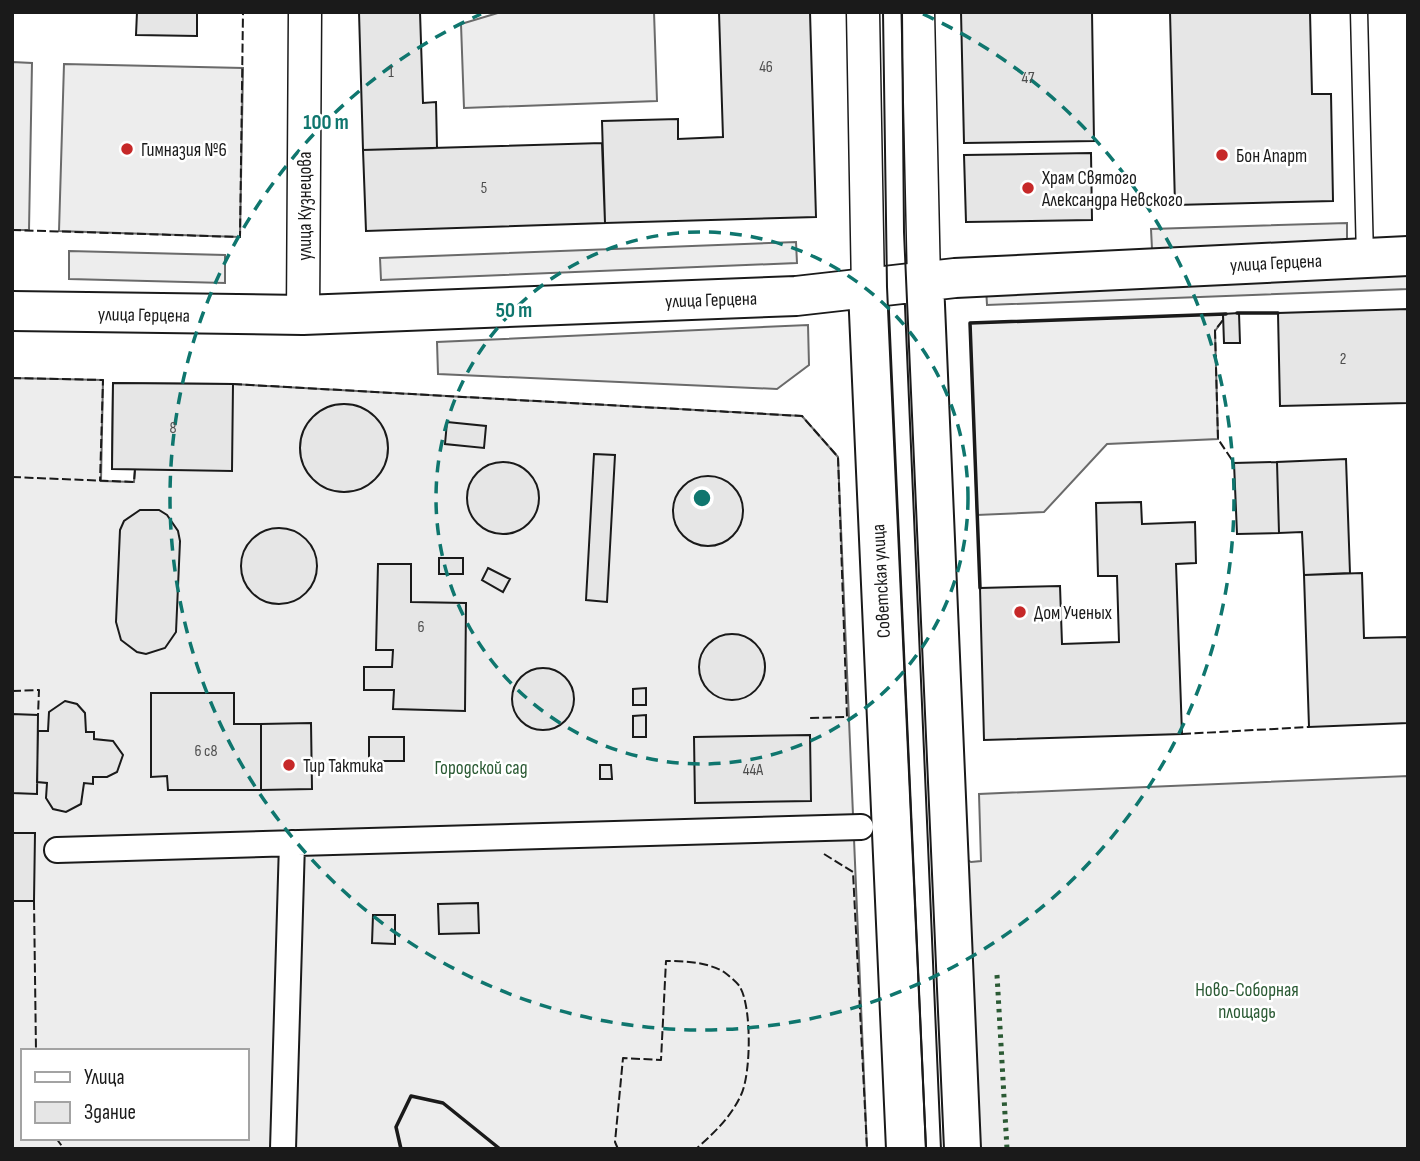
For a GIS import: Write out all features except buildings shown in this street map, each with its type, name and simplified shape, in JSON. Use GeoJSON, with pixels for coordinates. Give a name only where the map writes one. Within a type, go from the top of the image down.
{"type":"FeatureCollection","features":[{"type":"Feature","properties":{"kind":"street","name":"улица Кузнецова"},"geometry":{"type":"LineString","coordinates":[[303,315],[305,12]]}},
{"type":"Feature","properties":{"kind":"street","name":"Советская улица"},"geometry":{"type":"LineString","coordinates":[[863,12],[868,290],[906,1149]]}},
{"type":"Feature","properties":{"kind":"street"},"geometry":{"type":"LineString","coordinates":[[918,12],[923,282],[961,1149]]}},
{"type":"Feature","properties":{"kind":"street","name":"улица Герцена"},"geometry":{"type":"LineString","coordinates":[[12,311],[303,315],[796,296],[975,276],[1408,256]]}},
{"type":"Feature","properties":{"kind":"street"},"geometry":{"type":"LineString","coordinates":[[57,850],[861,827]]}},
{"type":"Feature","properties":{"kind":"street"},"geometry":{"type":"LineString","coordinates":[[283,1149],[292,843]]}},
{"type":"Feature","properties":{"kind":"lane"},"geometry":{"type":"LineString","coordinates":[[1359,12],[1365,258]]}},
{"type":"Feature","properties":{"kind":"shaded area"},"geometry":{"type":"Polygon","coordinates":[[[501,12],[654,12],[657,101],[464,108],[461,24],[501,12]]]}},
{"type":"Feature","properties":{"kind":"shaded area"},"geometry":{"type":"Polygon","coordinates":[[[12,62],[32,63],[29,230],[12,230],[12,62]]]}},
{"type":"Feature","properties":{"kind":"shaded area"},"geometry":{"type":"Polygon","coordinates":[[[64,64],[243,68],[240,237],[59,231],[64,64]]]}},
{"type":"Feature","properties":{"kind":"shaded area"},"geometry":{"type":"Polygon","coordinates":[[[1347,223],[1347,243],[1152,249],[1151,229],[1347,223]]]}},
{"type":"Feature","properties":{"kind":"shaded area"},"geometry":{"type":"Polygon","coordinates":[[[796,242],[797,263],[381,280],[380,258],[796,242]]]}},
{"type":"Feature","properties":{"kind":"shaded area"},"geometry":{"type":"Polygon","coordinates":[[[69,251],[225,255],[225,283],[69,279],[69,251]]]}},
{"type":"Feature","properties":{"kind":"shaded area"},"geometry":{"type":"Polygon","coordinates":[[[1408,271],[1408,289],[987,305],[986,287],[1408,271]]]}},
{"type":"Feature","properties":{"kind":"shaded area"},"geometry":{"type":"Polygon","coordinates":[[[1223,314],[1223,320],[1215,331],[1218,439],[1107,444],[1044,512],[977,515],[970,323],[1223,314]]]}},
{"type":"Feature","properties":{"kind":"shaded area"},"geometry":{"type":"Polygon","coordinates":[[[808,325],[809,365],[777,389],[438,374],[437,342],[808,325]]]}},
{"type":"Feature","properties":{"kind":"shaded area","name":"Городской сад"},"geometry":{"type":"Polygon","coordinates":[[[12,378],[103,380],[101,481],[134,482],[135,469],[112,469],[113,383],[233,384],[802,416],[838,457],[867,1149],[12,1149],[12,378]]]}},
{"type":"Feature","properties":{"kind":"shaded area","name":"Ново-Соборная площадь"},"geometry":{"type":"Polygon","coordinates":[[[1408,776],[1408,1149],[961,1149],[961,856],[971,862],[981,861],[979,794],[1408,776]]]}},
{"type":"Feature","properties":{"kind":"tram line"},"geometry":{"type":"LineString","coordinates":[[883,12],[887,287],[926,1149]]}},
{"type":"Feature","properties":{"kind":"tram line"},"geometry":{"type":"LineString","coordinates":[[902,12],[904,232],[944,1149]]}},
{"type":"Feature","properties":{"kind":"hedge"},"geometry":{"type":"LineString","coordinates":[[997,975],[1007,1149]]}},
{"type":"Feature","properties":{"kind":"fence"},"geometry":{"type":"LineString","coordinates":[[12,230],[240,237],[243,12]]}},
{"type":"Feature","properties":{"kind":"fence"},"geometry":{"type":"LineString","coordinates":[[1223,320],[1215,330],[1218,439],[1234,463]]}},
{"type":"Feature","properties":{"kind":"fence"},"geometry":{"type":"LineString","coordinates":[[12,378],[103,380],[100,481]]}},
{"type":"Feature","properties":{"kind":"fence"},"geometry":{"type":"LineString","coordinates":[[233,384],[802,416],[838,457],[847,717],[810,718]]}},
{"type":"Feature","properties":{"kind":"fence"},"geometry":{"type":"LineString","coordinates":[[12,477],[134,482],[135,469]]}},
{"type":"Feature","properties":{"kind":"fence"},"geometry":{"type":"LineString","coordinates":[[12,691],[39,690],[38,715]]}},
{"type":"Feature","properties":{"kind":"fence"},"geometry":{"type":"LineString","coordinates":[[1182,734],[1309,727]]}},
{"type":"Feature","properties":{"kind":"fence"},"geometry":{"type":"LineString","coordinates":[[824,854],[853,872],[867,1149]]}},
{"type":"Feature","properties":{"kind":"fence"},"geometry":{"type":"LineString","coordinates":[[34,901],[36,1049]]}},
{"type":"Feature","properties":{"kind":"fence"},"geometry":{"type":"LineString","coordinates":[[618,1149],[615,1142],[623,1058],[661,1060],[666,961],[703,964],[724,972],[740,987],[747,1010],[747,1072],[741,1095],[727,1118],[696,1149]]}},
{"type":"Feature","properties":{"kind":"fence"},"geometry":{"type":"LineString","coordinates":[[57,1140],[64,1149]]}},
{"type":"Feature","properties":{"kind":"wall"},"geometry":{"type":"LineString","coordinates":[[1237,313],[1278,313]]}},
{"type":"Feature","properties":{"kind":"wall"},"geometry":{"type":"LineString","coordinates":[[980,588],[970,323],[1226,314]]}},
{"type":"Feature","properties":{"kind":"wall"},"geometry":{"type":"LineString","coordinates":[[401,1149],[396,1127],[411,1096],[443,1103],[500,1149]]}},
{"type":"Feature","properties":{"kind":"place","name":"Гимназия №6"},"geometry":{"type":"Point","coordinates":[127,149]}},
{"type":"Feature","properties":{"kind":"place","name":"Бон Апарт"},"geometry":{"type":"Point","coordinates":[1222,155]}},
{"type":"Feature","properties":{"kind":"place","name":"Храм Святого Александра Невского"},"geometry":{"type":"Point","coordinates":[1028,188]}},
{"type":"Feature","properties":{"kind":"place","name":"Дом Ученых"},"geometry":{"type":"Point","coordinates":[1020,612]}},
{"type":"Feature","properties":{"kind":"place","name":"Тир Тактика"},"geometry":{"type":"Point","coordinates":[289,765]}}]}
